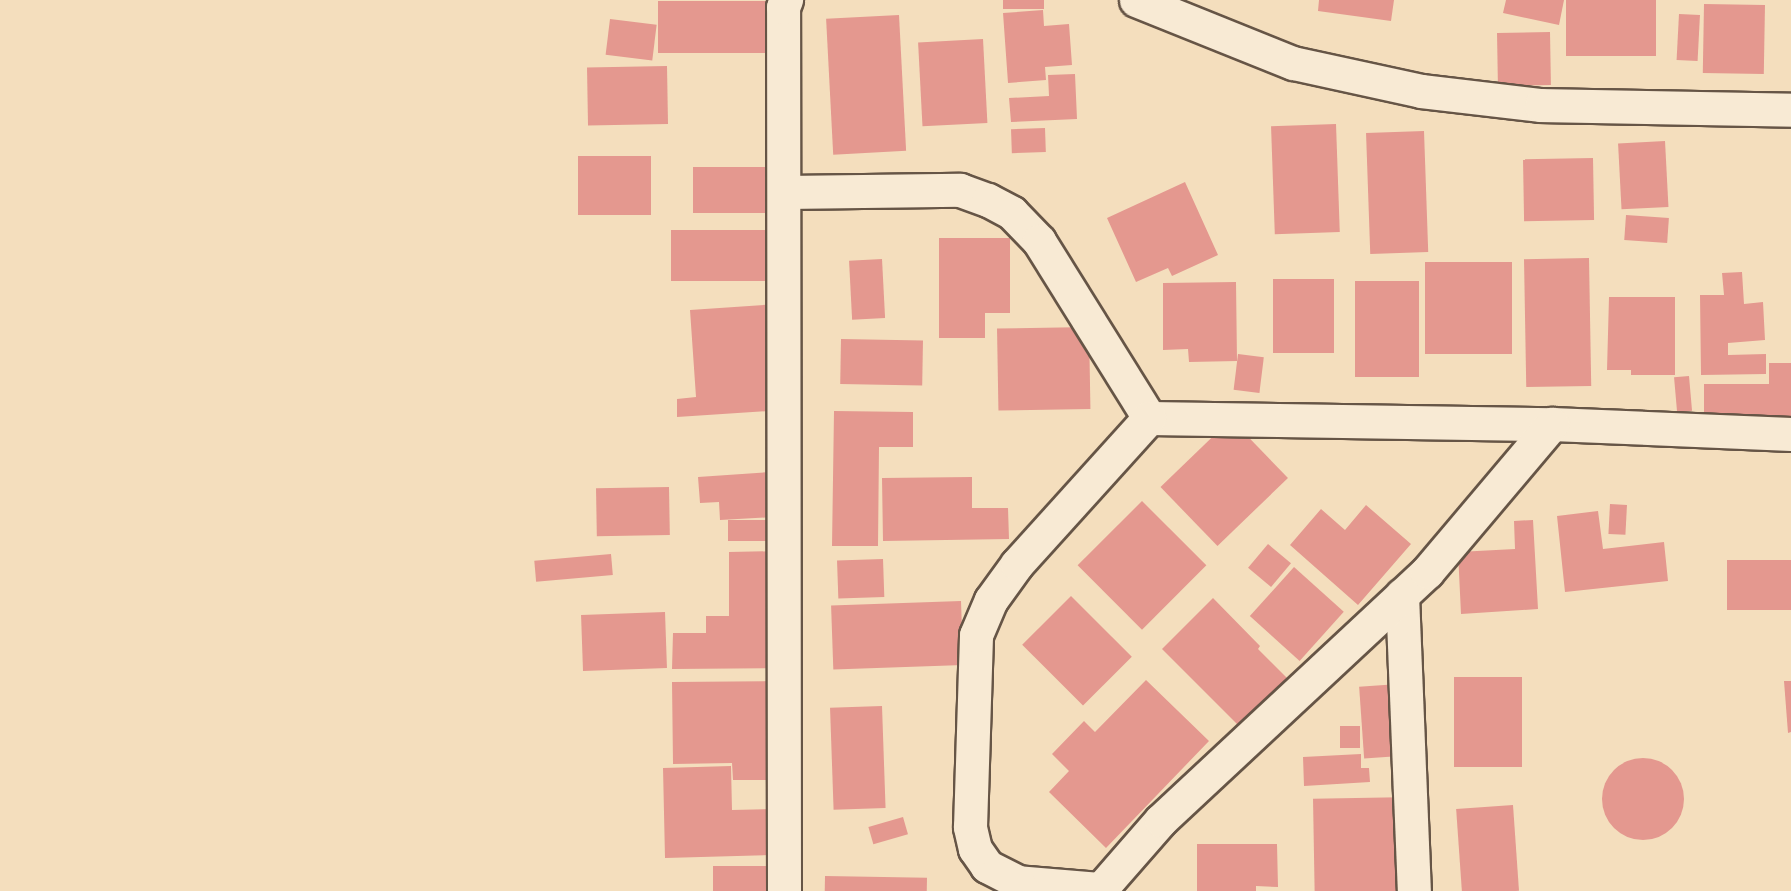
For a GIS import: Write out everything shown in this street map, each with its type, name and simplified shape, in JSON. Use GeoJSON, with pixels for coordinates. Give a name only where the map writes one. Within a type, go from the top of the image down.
{"type":"FeatureCollection","features":[{"type":"Feature","properties":{"kind":"street"},"geometry":{"type":"LineString","coordinates":[[784,891],[783,7],[786,0]]}},
{"type":"Feature","properties":{"kind":"street"},"geometry":{"type":"LineString","coordinates":[[1136,0],[1293,63],[1421,91],[1541,105],[1791,110]]}},
{"type":"Feature","properties":{"kind":"street"},"geometry":{"type":"LineString","coordinates":[[784,192],[960,190],[988,200],[1012,213],[1039,241],[1149,418]]}},
{"type":"Feature","properties":{"kind":"street"},"geometry":{"type":"LineString","coordinates":[[1552,424],[1427,572],[1161,820],[1099,890],[1018,882],[987,866],[975,849],[970,827],[976,635],[992,600],[1017,564],[1149,418],[1552,424],[1791,434]]}},
{"type":"Feature","properties":{"kind":"street"},"geometry":{"type":"LineString","coordinates":[[1402,595],[1414,891]]}},
{"type":"Feature","properties":{"kind":"building"},"geometry":{"type":"Polygon","coordinates":[[[1003,0],[1044,0],[1044,9],[1003,9],[1003,0]]]}},
{"type":"Feature","properties":{"kind":"building"},"geometry":{"type":"Polygon","coordinates":[[[1319,0],[1394,0],[1391,21],[1318,11],[1319,0]]]}},
{"type":"Feature","properties":{"kind":"building"},"geometry":{"type":"Polygon","coordinates":[[[1506,0],[1564,0],[1559,25],[1503,13],[1506,0]]]}},
{"type":"Feature","properties":{"kind":"building"},"geometry":{"type":"Polygon","coordinates":[[[1566,0],[1656,0],[1656,56],[1566,56],[1566,0]]]}},
{"type":"Feature","properties":{"kind":"building"},"geometry":{"type":"Polygon","coordinates":[[[658,1],[781,1],[781,53],[658,53],[658,1]]]}},
{"type":"Feature","properties":{"kind":"building"},"geometry":{"type":"Polygon","coordinates":[[[1704,4],[1765,5],[1764,74],[1703,73],[1704,4]]]}},
{"type":"Feature","properties":{"kind":"building"},"geometry":{"type":"Polygon","coordinates":[[[1043,10],[1044,26],[1069,24],[1072,65],[1045,67],[1046,80],[1008,83],[1003,13],[1043,10]]]}},
{"type":"Feature","properties":{"kind":"building"},"geometry":{"type":"Polygon","coordinates":[[[1679,14],[1700,15],[1698,61],[1677,60],[1679,14]]]}},
{"type":"Feature","properties":{"kind":"building"},"geometry":{"type":"Polygon","coordinates":[[[899,15],[906,151],[833,155],[826,19],[899,15]]]}},
{"type":"Feature","properties":{"kind":"building"},"geometry":{"type":"Polygon","coordinates":[[[610,19],[657,25],[652,60],[606,55],[610,19]]]}},
{"type":"Feature","properties":{"kind":"building"},"geometry":{"type":"Polygon","coordinates":[[[1550,32],[1551,85],[1498,86],[1497,33],[1550,32]]]}},
{"type":"Feature","properties":{"kind":"building"},"geometry":{"type":"Polygon","coordinates":[[[983,39],[987,123],[922,126],[918,42],[983,39]]]}},
{"type":"Feature","properties":{"kind":"building"},"geometry":{"type":"Polygon","coordinates":[[[667,66],[668,124],[588,125],[587,67],[667,66]]]}},
{"type":"Feature","properties":{"kind":"building"},"geometry":{"type":"Polygon","coordinates":[[[1075,74],[1077,119],[1011,122],[1009,98],[1049,96],[1048,75],[1075,74]]]}},
{"type":"Feature","properties":{"kind":"building"},"geometry":{"type":"Polygon","coordinates":[[[1336,124],[1340,232],[1275,234],[1271,126],[1336,124]]]}},
{"type":"Feature","properties":{"kind":"building"},"geometry":{"type":"Polygon","coordinates":[[[1045,128],[1046,152],[1012,153],[1011,129],[1045,128]]]}},
{"type":"Feature","properties":{"kind":"building"},"geometry":{"type":"Polygon","coordinates":[[[1424,131],[1428,252],[1370,254],[1366,133],[1424,131]]]}},
{"type":"Feature","properties":{"kind":"building"},"geometry":{"type":"Polygon","coordinates":[[[1665,141],[1668,207],[1622,209],[1618,143],[1665,141]]]}},
{"type":"Feature","properties":{"kind":"building"},"geometry":{"type":"Polygon","coordinates":[[[578,156],[651,156],[651,215],[578,215],[578,156]]]}},
{"type":"Feature","properties":{"kind":"building"},"geometry":{"type":"Polygon","coordinates":[[[1593,158],[1594,220],[1524,221],[1523,159],[1593,158]]]}},
{"type":"Feature","properties":{"kind":"building"},"geometry":{"type":"Polygon","coordinates":[[[693,167],[775,167],[775,213],[693,213],[693,167]]]}},
{"type":"Feature","properties":{"kind":"building"},"geometry":{"type":"Polygon","coordinates":[[[1185,182],[1218,255],[1172,276],[1168,268],[1136,282],[1107,218],[1185,182]]]}},
{"type":"Feature","properties":{"kind":"building"},"geometry":{"type":"Polygon","coordinates":[[[1626,215],[1669,218],[1667,243],[1624,240],[1626,215]]]}},
{"type":"Feature","properties":{"kind":"building"},"geometry":{"type":"Polygon","coordinates":[[[671,230],[780,230],[780,281],[671,281],[671,230]]]}},
{"type":"Feature","properties":{"kind":"building"},"geometry":{"type":"Polygon","coordinates":[[[939,238],[1010,238],[1010,313],[985,313],[985,338],[939,338],[939,238]]]}},
{"type":"Feature","properties":{"kind":"building"},"geometry":{"type":"Polygon","coordinates":[[[1589,258],[1591,386],[1526,387],[1524,259],[1589,258]]]}},
{"type":"Feature","properties":{"kind":"building"},"geometry":{"type":"Polygon","coordinates":[[[882,259],[885,318],[852,320],[849,261],[882,259]]]}},
{"type":"Feature","properties":{"kind":"building"},"geometry":{"type":"Polygon","coordinates":[[[1425,262],[1512,262],[1512,354],[1425,354],[1425,262]]]}},
{"type":"Feature","properties":{"kind":"building"},"geometry":{"type":"Polygon","coordinates":[[[1742,272],[1744,304],[1763,302],[1765,340],[1728,343],[1728,355],[1766,354],[1766,374],[1701,375],[1700,295],[1724,295],[1722,273],[1742,272]]]}},
{"type":"Feature","properties":{"kind":"building"},"geometry":{"type":"Polygon","coordinates":[[[1273,279],[1334,279],[1334,353],[1273,353],[1273,279]]]}},
{"type":"Feature","properties":{"kind":"building"},"geometry":{"type":"Polygon","coordinates":[[[1355,281],[1419,281],[1419,377],[1355,377],[1355,281]]]}},
{"type":"Feature","properties":{"kind":"building"},"geometry":{"type":"Polygon","coordinates":[[[1236,282],[1237,361],[1189,362],[1188,349],[1163,350],[1163,283],[1236,282]]]}},
{"type":"Feature","properties":{"kind":"building"},"geometry":{"type":"Polygon","coordinates":[[[1609,297],[1675,297],[1675,375],[1631,375],[1631,370],[1607,370],[1609,297]]]}},
{"type":"Feature","properties":{"kind":"building"},"geometry":{"type":"Polygon","coordinates":[[[777,304],[784,410],[677,417],[677,399],[696,397],[690,310],[777,304]]]}},
{"type":"Feature","properties":{"kind":"building"},"geometry":{"type":"Polygon","coordinates":[[[1089,327],[1090,409],[998,411],[997,329],[1089,327]]]}},
{"type":"Feature","properties":{"kind":"building"},"geometry":{"type":"Polygon","coordinates":[[[841,339],[923,340],[922,385],[840,384],[841,339]]]}},
{"type":"Feature","properties":{"kind":"building"},"geometry":{"type":"Polygon","coordinates":[[[1238,354],[1264,357],[1259,393],[1234,390],[1238,354]]]}},
{"type":"Feature","properties":{"kind":"building"},"geometry":{"type":"Polygon","coordinates":[[[1769,363],[1791,363],[1791,422],[1704,422],[1704,384],[1769,384],[1769,363]]]}},
{"type":"Feature","properties":{"kind":"building"},"geometry":{"type":"Polygon","coordinates":[[[1689,376],[1692,411],[1677,412],[1674,377],[1689,376]]]}},
{"type":"Feature","properties":{"kind":"building"},"geometry":{"type":"Polygon","coordinates":[[[834,411],[913,412],[913,447],[879,447],[878,546],[832,546],[834,411]]]}},
{"type":"Feature","properties":{"kind":"building"},"geometry":{"type":"Polygon","coordinates":[[[1231,419],[1288,478],[1217,546],[1161,487],[1231,419]]]}},
{"type":"Feature","properties":{"kind":"building"},"geometry":{"type":"Polygon","coordinates":[[[771,472],[774,517],[720,520],[719,502],[700,503],[698,477],[771,472]]]}},
{"type":"Feature","properties":{"kind":"building"},"geometry":{"type":"Polygon","coordinates":[[[972,477],[972,508],[1008,508],[1009,539],[883,541],[882,478],[972,477]]]}},
{"type":"Feature","properties":{"kind":"building"},"geometry":{"type":"Polygon","coordinates":[[[669,487],[670,535],[597,536],[596,488],[669,487]]]}},
{"type":"Feature","properties":{"kind":"building"},"geometry":{"type":"Polygon","coordinates":[[[1142,501],[1206,565],[1142,630],[1078,565],[1142,501]]]}},
{"type":"Feature","properties":{"kind":"building"},"geometry":{"type":"Polygon","coordinates":[[[1610,504],[1627,505],[1625,535],[1608,534],[1610,504]]]}},
{"type":"Feature","properties":{"kind":"building"},"geometry":{"type":"Polygon","coordinates":[[[1366,505],[1411,544],[1358,605],[1290,545],[1321,509],[1345,530],[1366,505]]]}},
{"type":"Feature","properties":{"kind":"building"},"geometry":{"type":"Polygon","coordinates":[[[1598,511],[1603,549],[1664,542],[1668,581],[1565,592],[1557,516],[1598,511]]]}},
{"type":"Feature","properties":{"kind":"building"},"geometry":{"type":"Polygon","coordinates":[[[728,520],[777,520],[777,541],[728,541],[728,520]]]}},
{"type":"Feature","properties":{"kind":"building"},"geometry":{"type":"Polygon","coordinates":[[[1533,520],[1538,609],[1461,614],[1458,552],[1515,549],[1514,521],[1533,520]]]}},
{"type":"Feature","properties":{"kind":"building"},"geometry":{"type":"Polygon","coordinates":[[[1268,544],[1291,563],[1271,587],[1248,568],[1268,544]]]}},
{"type":"Feature","properties":{"kind":"building"},"geometry":{"type":"Polygon","coordinates":[[[782,551],[782,668],[672,669],[673,633],[706,633],[706,616],[729,616],[729,552],[782,551]]]}},
{"type":"Feature","properties":{"kind":"building"},"geometry":{"type":"Polygon","coordinates":[[[611,554],[613,575],[536,582],[534,561],[611,554]]]}},
{"type":"Feature","properties":{"kind":"building"},"geometry":{"type":"Polygon","coordinates":[[[883,559],[884,597],[838,599],[837,561],[883,559]]]}},
{"type":"Feature","properties":{"kind":"building"},"geometry":{"type":"Polygon","coordinates":[[[1727,560],[1791,560],[1791,610],[1727,610],[1727,560]]]}},
{"type":"Feature","properties":{"kind":"building"},"geometry":{"type":"Polygon","coordinates":[[[1294,567],[1344,612],[1300,661],[1250,616],[1294,567]]]}},
{"type":"Feature","properties":{"kind":"building"},"geometry":{"type":"Polygon","coordinates":[[[1071,596],[1132,657],[1083,706],[1022,645],[1071,596]]]}},
{"type":"Feature","properties":{"kind":"building"},"geometry":{"type":"Polygon","coordinates":[[[1213,598],[1292,683],[1244,731],[1162,649],[1213,598]]]}},
{"type":"Feature","properties":{"kind":"building"},"geometry":{"type":"Polygon","coordinates":[[[961,601],[963,665],[833,669],[831,606],[961,601]]]}},
{"type":"Feature","properties":{"kind":"building"},"geometry":{"type":"Polygon","coordinates":[[[665,612],[667,668],[583,671],[581,615],[665,612]]]}},
{"type":"Feature","properties":{"kind":"building"},"geometry":{"type":"Polygon","coordinates":[[[1454,677],[1522,677],[1522,767],[1454,767],[1454,677]]]}},
{"type":"Feature","properties":{"kind":"building"},"geometry":{"type":"Polygon","coordinates":[[[1146,680],[1209,741],[1106,848],[1049,792],[1069,771],[1052,754],[1084,721],[1095,732],[1146,680]]]}},
{"type":"Feature","properties":{"kind":"building"},"geometry":{"type":"Polygon","coordinates":[[[778,681],[779,780],[733,780],[732,763],[673,764],[672,682],[778,681]]]}},
{"type":"Feature","properties":{"kind":"building"},"geometry":{"type":"Polygon","coordinates":[[[1784,681],[1791,681],[1791,732],[1788,733],[1784,681]]]}},
{"type":"Feature","properties":{"kind":"building"},"geometry":{"type":"Polygon","coordinates":[[[1413,683],[1418,755],[1364,759],[1359,687],[1413,683]]]}},
{"type":"Feature","properties":{"kind":"building"},"geometry":{"type":"Polygon","coordinates":[[[882,706],[886,808],[834,810],[830,708],[882,706]]]}},
{"type":"Feature","properties":{"kind":"building"},"geometry":{"type":"Polygon","coordinates":[[[1340,726],[1360,726],[1360,748],[1340,748],[1340,726]]]}},
{"type":"Feature","properties":{"kind":"building"},"geometry":{"type":"Polygon","coordinates":[[[1361,754],[1361,768],[1369,768],[1370,782],[1304,786],[1303,757],[1361,754]]]}},
{"type":"Feature","properties":{"kind":"building"},"geometry":{"type":"Polygon","coordinates":[[[1643,758],[1659,761],[1672,770],[1681,783],[1684,799],[1681,815],[1672,828],[1659,837],[1643,840],[1627,837],[1614,828],[1605,815],[1602,799],[1605,783],[1614,770],[1627,761],[1643,758]]]}},
{"type":"Feature","properties":{"kind":"building"},"geometry":{"type":"Polygon","coordinates":[[[731,766],[732,810],[775,809],[775,855],[665,858],[663,768],[731,766]]]}},
{"type":"Feature","properties":{"kind":"building"},"geometry":{"type":"Polygon","coordinates":[[[1413,797],[1415,891],[1315,891],[1313,799],[1413,797]]]}},
{"type":"Feature","properties":{"kind":"building"},"geometry":{"type":"Polygon","coordinates":[[[1513,805],[1519,891],[1462,891],[1456,809],[1513,805]]]}},
{"type":"Feature","properties":{"kind":"building"},"geometry":{"type":"Polygon","coordinates":[[[903,817],[908,834],[873,844],[868,827],[903,817]]]}},
{"type":"Feature","properties":{"kind":"building"},"geometry":{"type":"Polygon","coordinates":[[[1197,844],[1277,844],[1278,887],[1256,886],[1256,891],[1197,891],[1197,844]]]}},
{"type":"Feature","properties":{"kind":"building"},"geometry":{"type":"Polygon","coordinates":[[[713,866],[778,866],[778,891],[713,891],[713,866]]]}},
{"type":"Feature","properties":{"kind":"building"},"geometry":{"type":"Polygon","coordinates":[[[825,876],[927,878],[927,891],[825,891],[825,876]]]}}]}
